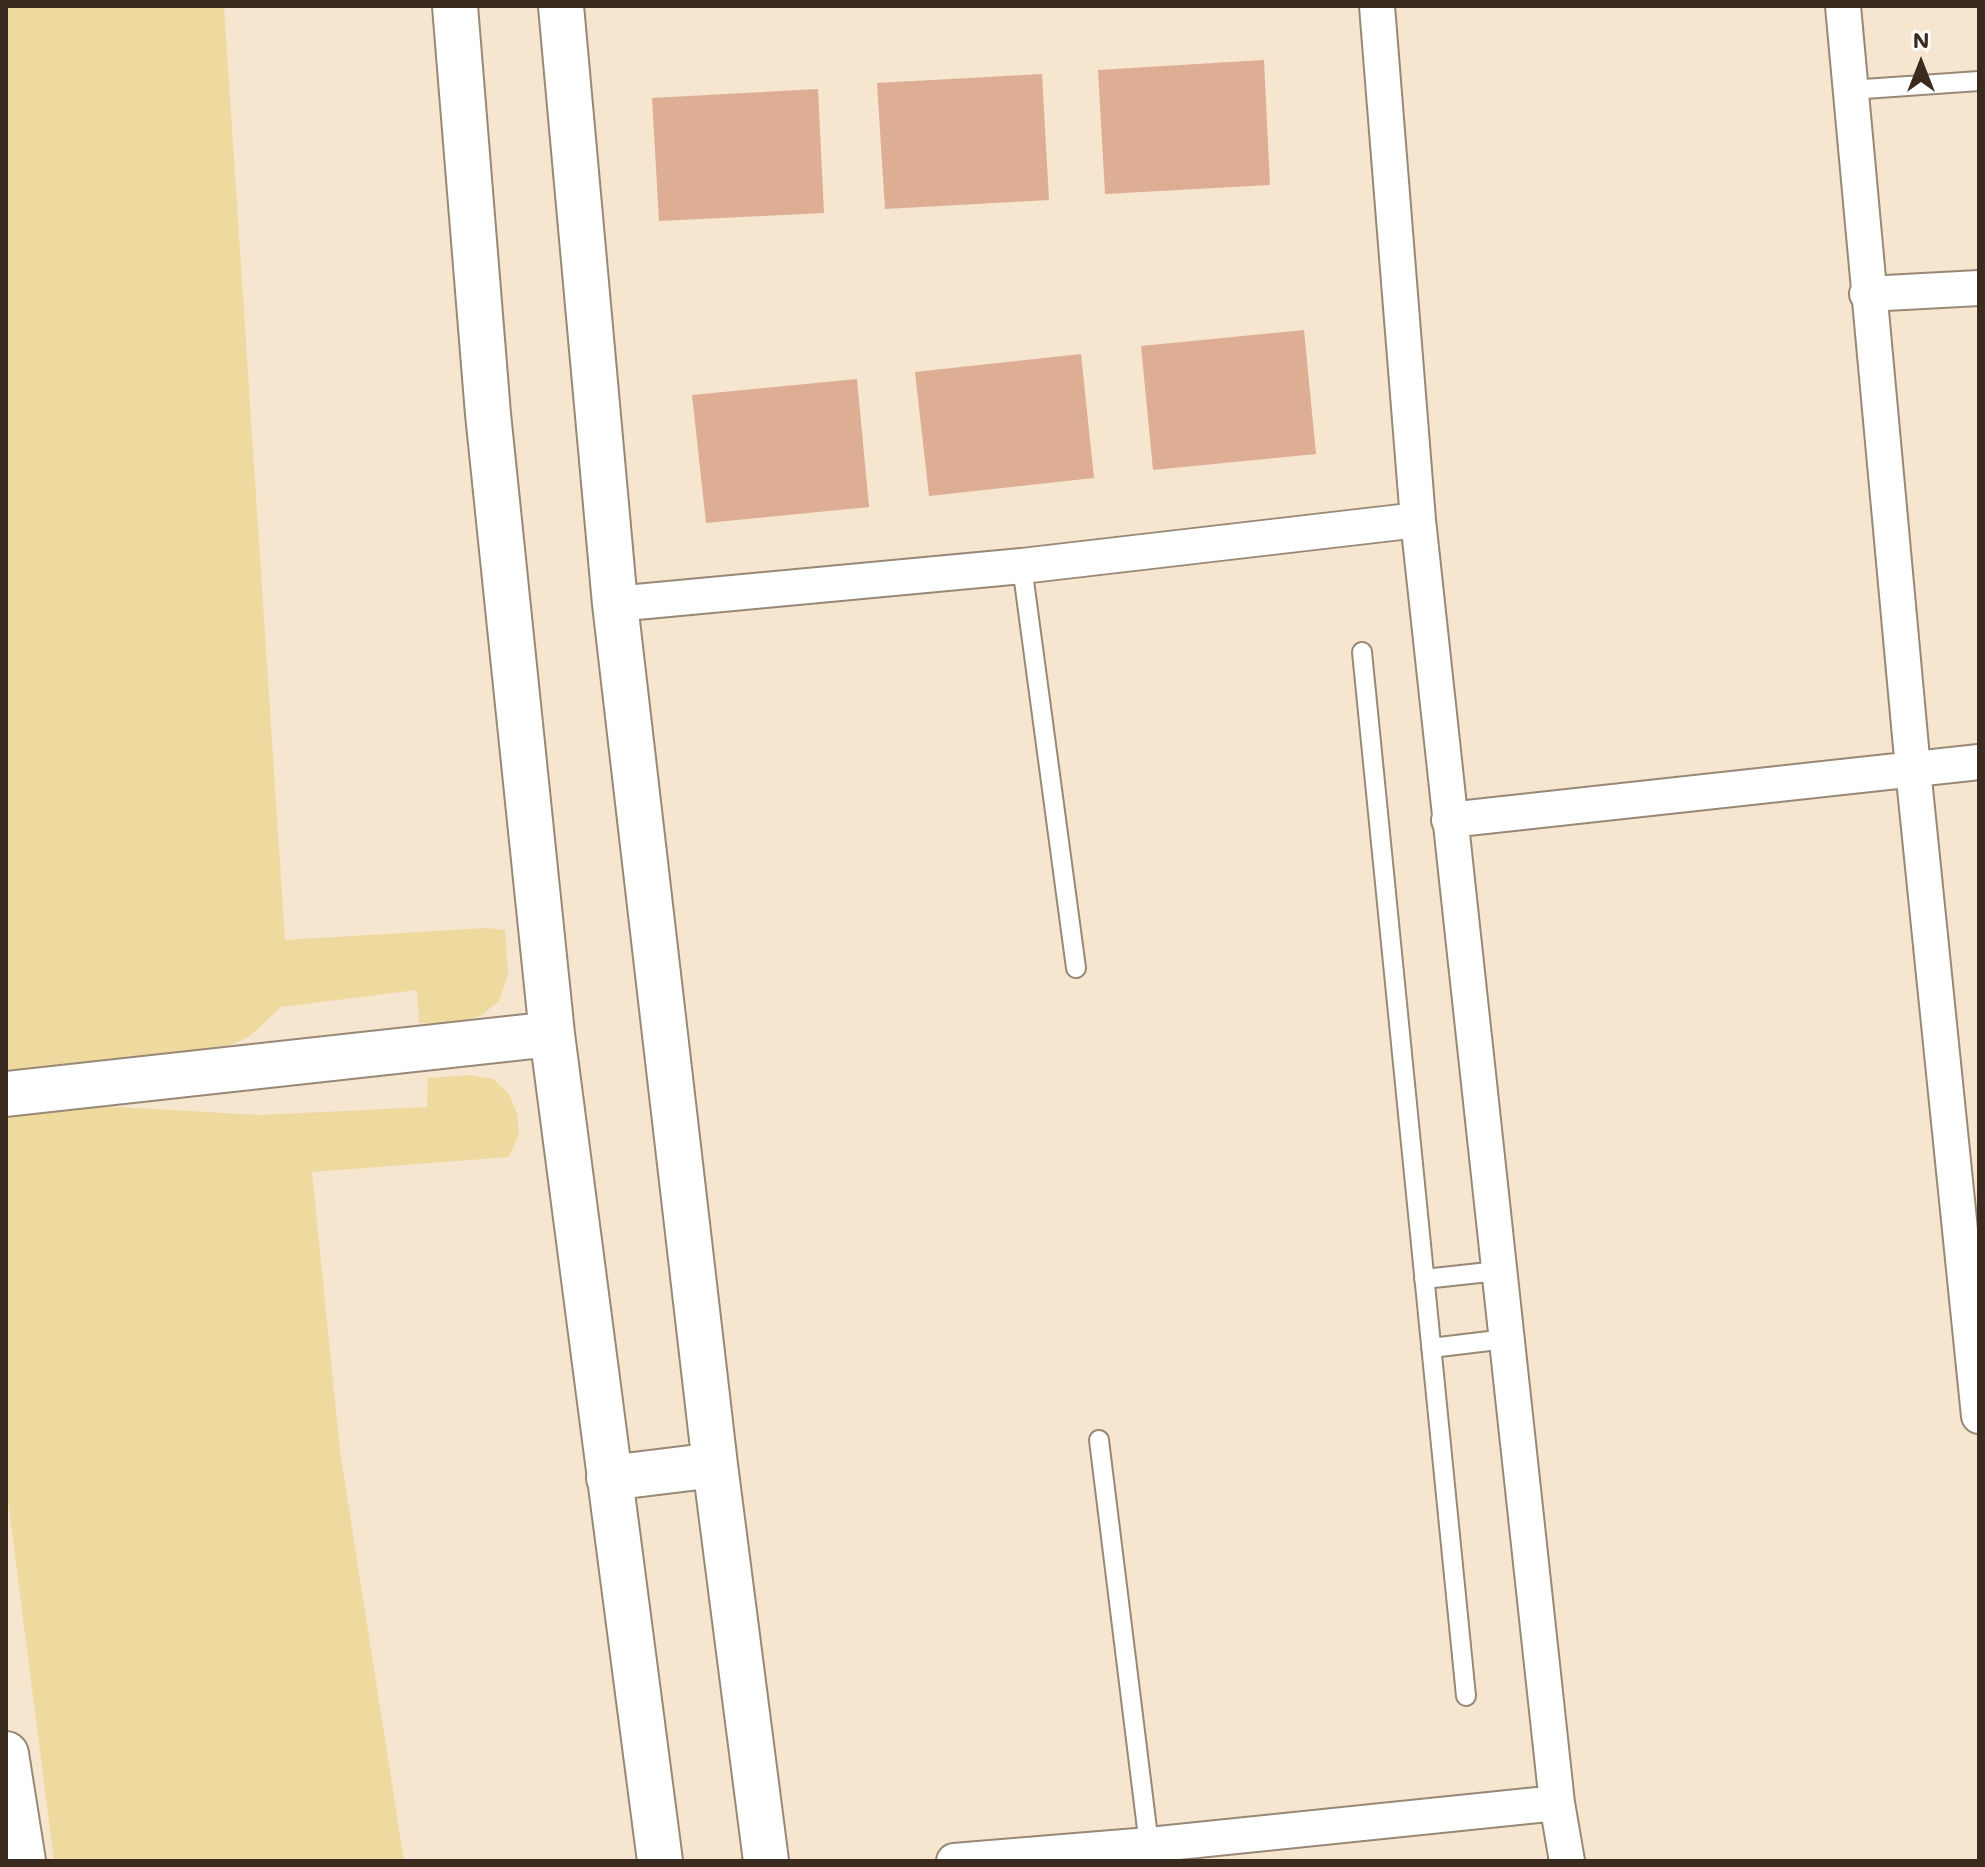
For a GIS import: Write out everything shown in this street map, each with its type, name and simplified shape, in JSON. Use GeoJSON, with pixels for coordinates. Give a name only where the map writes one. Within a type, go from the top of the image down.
{"type":"FeatureCollection","features":[{"type":"Feature","properties":{"kind":"street"},"geometry":{"type":"LineString","coordinates":[[455,6],[488,414],[552,1034],[660,1861]]}},
{"type":"Feature","properties":{"kind":"street"},"geometry":{"type":"LineString","coordinates":[[561,6],[615,604],[715,1465],[766,1861]]}},
{"type":"Feature","properties":{"kind":"street"},"geometry":{"type":"LineString","coordinates":[[1377,6],[1418,520],[1557,1803],[1567,1861]]}},
{"type":"Feature","properties":{"kind":"street"},"geometry":{"type":"LineString","coordinates":[[1843,6],[1867,294],[1913,769],[1970,1249],[1979,1416]]}},
{"type":"Feature","properties":{"kind":"street"},"geometry":{"type":"LineString","coordinates":[[1867,294],[1979,288]]}},
{"type":"Feature","properties":{"kind":"street"},"geometry":{"type":"LineString","coordinates":[[615,604],[1022,566],[1418,520]]}},
{"type":"Feature","properties":{"kind":"street"},"geometry":{"type":"LineString","coordinates":[[1449,820],[1979,762]]}},
{"type":"Feature","properties":{"kind":"street"},"geometry":{"type":"LineString","coordinates":[[6,1094],[552,1034]]}},
{"type":"Feature","properties":{"kind":"street"},"geometry":{"type":"LineString","coordinates":[[609,1478],[715,1465]]}},
{"type":"Feature","properties":{"kind":"street"},"geometry":{"type":"LineString","coordinates":[[6,1754],[23,1861]]}},
{"type":"Feature","properties":{"kind":"street"},"geometry":{"type":"LineString","coordinates":[[954,1861],[1149,1845],[1557,1803]]}},
{"type":"Feature","properties":{"kind":"lane"},"geometry":{"type":"LineString","coordinates":[[1850,90],[1979,81]]}},
{"type":"Feature","properties":{"kind":"lane"},"geometry":{"type":"LineString","coordinates":[[1022,566],[1076,968]]}},
{"type":"Feature","properties":{"kind":"lane"},"geometry":{"type":"LineString","coordinates":[[1362,652],[1466,1696]]}},
{"type":"Feature","properties":{"kind":"lane"},"geometry":{"type":"LineString","coordinates":[[1424,1279],[1498,1271]]}},
{"type":"Feature","properties":{"kind":"lane"},"geometry":{"type":"LineString","coordinates":[[1431,1348],[1506,1339]]}},
{"type":"Feature","properties":{"kind":"lane"},"geometry":{"type":"LineString","coordinates":[[1099,1440],[1149,1845]]}},
{"type":"Feature","properties":{"kind":"sand"},"geometry":{"type":"Polygon","coordinates":[[[6,6],[224,6],[285,940],[487,928],[505,930],[508,974],[499,1001],[482,1015],[460,1023],[419,1023],[417,990],[281,1007],[249,1037],[201,1057],[6,1074],[6,6]]]}},
{"type":"Feature","properties":{"kind":"sand"},"geometry":{"type":"Polygon","coordinates":[[[469,1075],[493,1079],[509,1094],[517,1114],[519,1134],[509,1157],[312,1172],[340,1451],[404,1861],[54,1861],[6,1485],[6,1107],[65,1104],[259,1115],[427,1107],[428,1078],[469,1075]]]}},
{"type":"Feature","properties":{"kind":"building"},"geometry":{"type":"Polygon","coordinates":[[[1264,60],[1270,185],[1105,194],[1098,70],[1264,60]]]}},
{"type":"Feature","properties":{"kind":"building"},"geometry":{"type":"Polygon","coordinates":[[[1042,74],[1049,200],[885,209],[877,83],[1042,74]]]}},
{"type":"Feature","properties":{"kind":"building"},"geometry":{"type":"Polygon","coordinates":[[[818,89],[824,213],[659,221],[652,98],[818,89]]]}},
{"type":"Feature","properties":{"kind":"building"},"geometry":{"type":"Polygon","coordinates":[[[1304,330],[1316,454],[1153,470],[1141,346],[1304,330]]]}},
{"type":"Feature","properties":{"kind":"building"},"geometry":{"type":"Polygon","coordinates":[[[1081,354],[1094,478],[929,496],[915,372],[1081,354]]]}},
{"type":"Feature","properties":{"kind":"building"},"geometry":{"type":"Polygon","coordinates":[[[857,379],[869,507],[706,523],[692,395],[857,379]]]}}]}
